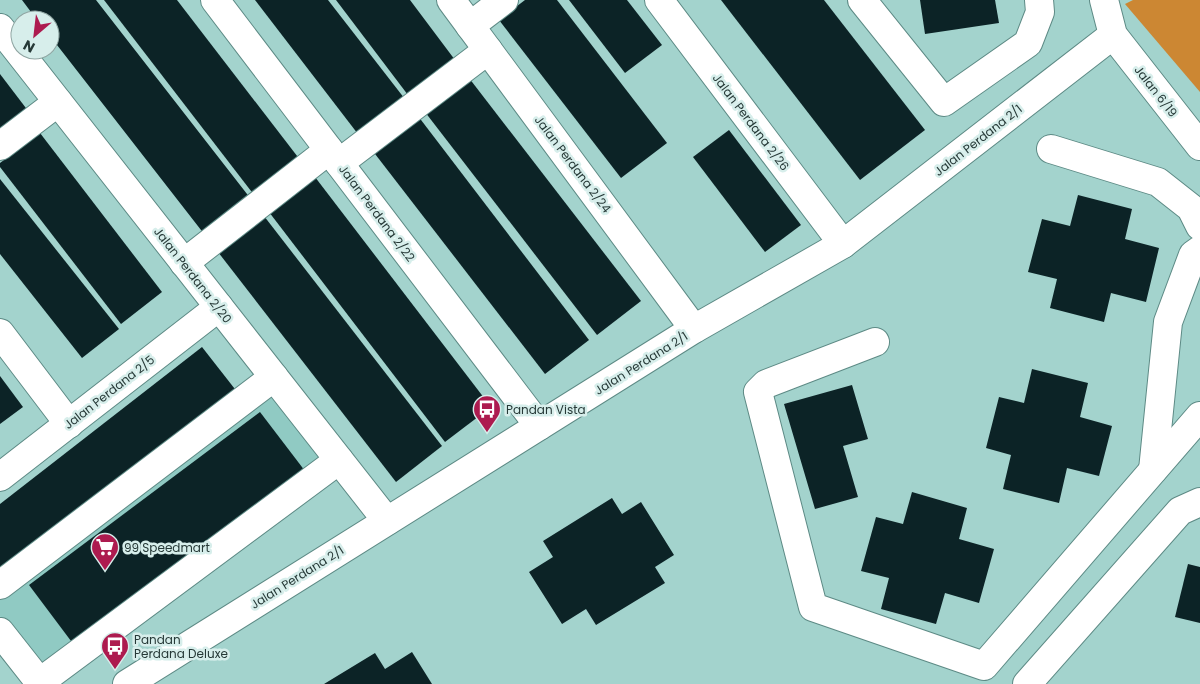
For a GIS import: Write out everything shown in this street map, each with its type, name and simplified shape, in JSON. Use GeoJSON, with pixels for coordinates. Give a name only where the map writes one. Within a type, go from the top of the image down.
{"type":"FeatureCollection","features":[{"type":"Feature","properties":{"kind":"street","name":"Jalan Perdana 2/22"},"geometry":{"type":"LineString","coordinates":[[215,0],[539,426]]}},
{"type":"Feature","properties":{"kind":"street","name":"Jalan Perdana 2/24"},"geometry":{"type":"LineString","coordinates":[[451,0],[694,329]]}},
{"type":"Feature","properties":{"kind":"street"},"geometry":{"type":"LineString","coordinates":[[470,26],[504,0]]}},
{"type":"Feature","properties":{"kind":"street","name":"Jalan Perdana 2/26"},"geometry":{"type":"LineString","coordinates":[[659,0],[843,244]]}},
{"type":"Feature","properties":{"kind":"street"},"geometry":{"type":"LineString","coordinates":[[862,0],[944,102],[1028,43],[1040,12],[1039,0]]}},
{"type":"Feature","properties":{"kind":"street"},"geometry":{"type":"LineString","coordinates":[[1104,0],[1113,35]]}},
{"type":"Feature","properties":{"kind":"street","name":"Jalan Perdana 2/20"},"geometry":{"type":"LineString","coordinates":[[0,28],[387,521]]}},
{"type":"Feature","properties":{"kind":"street","name":"Jalan Perdana 2/1"},"geometry":{"type":"LineString","coordinates":[[127,684],[694,329],[843,244],[1113,35]]}},
{"type":"Feature","properties":{"kind":"street","name":"Jalan 6/19"},"geometry":{"type":"LineString","coordinates":[[1113,35],[1200,146]]}},
{"type":"Feature","properties":{"kind":"street"},"geometry":{"type":"LineString","coordinates":[[184,263],[334,156],[488,50]]}},
{"type":"Feature","properties":{"kind":"street"},"geometry":{"type":"LineString","coordinates":[[0,146],[58,102]]}},
{"type":"Feature","properties":{"kind":"street"},"geometry":{"type":"LineString","coordinates":[[1051,149],[1158,182],[1190,208],[1200,226]]}},
{"type":"Feature","properties":{"kind":"street"},"geometry":{"type":"LineString","coordinates":[[1153,470],[1168,322],[1193,255],[1200,250]]}},
{"type":"Feature","properties":{"kind":"street","name":"Jalan Perdana 2/5"},"geometry":{"type":"LineString","coordinates":[[0,477],[219,307]]}},
{"type":"Feature","properties":{"kind":"street"},"geometry":{"type":"LineString","coordinates":[[0,332],[69,424]]}},
{"type":"Feature","properties":{"kind":"street"},"geometry":{"type":"LineString","coordinates":[[875,342],[766,384],[758,392],[813,606],[984,666],[1200,416]]}},
{"type":"Feature","properties":{"kind":"street"},"geometry":{"type":"LineString","coordinates":[[0,585],[274,377]]}},
{"type":"Feature","properties":{"kind":"street"},"geometry":{"type":"LineString","coordinates":[[0,632],[41,683],[339,460]]}},
{"type":"Feature","properties":{"kind":"street"},"geometry":{"type":"LineString","coordinates":[[1027,684],[1180,511],[1200,502]]}},
{"type":"Feature","properties":{"kind":"shaded area"},"geometry":{"type":"Polygon","coordinates":[[[1133,0],[1200,0],[1200,92],[1125,4],[1133,0]]]}},
{"type":"Feature","properties":{"kind":"shaded area"},"geometry":{"type":"Polygon","coordinates":[[[271,385],[327,459],[43,668],[0,616],[0,592],[271,385]]]}},
{"type":"Feature","properties":{"kind":"building"},"geometry":{"type":"Polygon","coordinates":[[[22,0],[96,0],[254,203],[208,239],[60,49],[60,10],[30,10],[22,0]]]}},
{"type":"Feature","properties":{"kind":"building"},"geometry":{"type":"Polygon","coordinates":[[[104,0],[177,0],[304,165],[258,200],[104,0]]]}},
{"type":"Feature","properties":{"kind":"building"},"geometry":{"type":"Polygon","coordinates":[[[255,0],[328,0],[408,103],[361,138],[255,0]]]}},
{"type":"Feature","properties":{"kind":"building"},"geometry":{"type":"Polygon","coordinates":[[[336,0],[410,0],[458,64],[411,99],[336,0]]]}},
{"type":"Feature","properties":{"kind":"building"},"geometry":{"type":"Polygon","coordinates":[[[525,0],[557,0],[667,143],[621,178],[499,20],[525,0]]]}},
{"type":"Feature","properties":{"kind":"building"},"geometry":{"type":"Polygon","coordinates":[[[569,0],[627,0],[662,45],[625,73],[569,0]]]}},
{"type":"Feature","properties":{"kind":"building"},"geometry":{"type":"Polygon","coordinates":[[[721,0],[824,0],[925,130],[860,180],[721,0]]]}},
{"type":"Feature","properties":{"kind":"building"},"geometry":{"type":"Polygon","coordinates":[[[920,0],[995,0],[999,23],[925,34],[920,0]]]}},
{"type":"Feature","properties":{"kind":"building"},"geometry":{"type":"Polygon","coordinates":[[[0,74],[32,116],[0,140],[0,74]]]}},
{"type":"Feature","properties":{"kind":"building"},"geometry":{"type":"Polygon","coordinates":[[[469,78],[641,301],[597,335],[425,112],[469,78]]]}},
{"type":"Feature","properties":{"kind":"building"},"geometry":{"type":"Polygon","coordinates":[[[418,116],[589,340],[545,374],[372,150],[418,116]]]}},
{"type":"Feature","properties":{"kind":"building"},"geometry":{"type":"Polygon","coordinates":[[[729,130],[801,225],[765,252],[693,157],[729,130]]]}},
{"type":"Feature","properties":{"kind":"building"},"geometry":{"type":"Polygon","coordinates":[[[40,133],[162,292],[121,324],[0,167],[0,163],[40,133]]]}},
{"type":"Feature","properties":{"kind":"building"},"geometry":{"type":"Polygon","coordinates":[[[315,177],[491,407],[445,442],[269,212],[315,177]]]}},
{"type":"Feature","properties":{"kind":"building"},"geometry":{"type":"Polygon","coordinates":[[[0,179],[119,329],[82,358],[0,254],[0,179]]]}},
{"type":"Feature","properties":{"kind":"building"},"geometry":{"type":"Polygon","coordinates":[[[1078,195],[1132,209],[1125,239],[1159,248],[1146,302],[1111,293],[1104,322],[1050,308],[1057,279],[1028,272],[1042,219],[1070,226],[1078,195]]]}},
{"type":"Feature","properties":{"kind":"building"},"geometry":{"type":"Polygon","coordinates":[[[264,216],[442,446],[396,482],[218,252],[264,216]]]}},
{"type":"Feature","properties":{"kind":"building"},"geometry":{"type":"Polygon","coordinates":[[[202,347],[238,393],[0,572],[0,504],[202,347]]]}},
{"type":"Feature","properties":{"kind":"building"},"geometry":{"type":"Polygon","coordinates":[[[1032,369],[1088,383],[1080,417],[1112,426],[1099,476],[1067,468],[1059,503],[1003,489],[1011,455],[986,448],[999,397],[1024,403],[1032,369]]]}},
{"type":"Feature","properties":{"kind":"building"},"geometry":{"type":"Polygon","coordinates":[[[0,376],[23,407],[0,424],[0,376]]]}},
{"type":"Feature","properties":{"kind":"building"},"geometry":{"type":"Polygon","coordinates":[[[852,385],[868,439],[843,446],[858,497],[815,509],[784,404],[852,385]]]}},
{"type":"Feature","properties":{"kind":"building"},"geometry":{"type":"Polygon","coordinates":[[[260,412],[305,471],[74,645],[29,585],[260,412]]]}},
{"type":"Feature","properties":{"kind":"building"},"geometry":{"type":"Polygon","coordinates":[[[912,492],[967,508],[959,539],[994,549],[979,603],[945,593],[936,624],[881,609],[889,578],[861,571],[876,517],[903,524],[912,492]]]}},
{"type":"Feature","properties":{"kind":"building"},"geometry":{"type":"Polygon","coordinates":[[[612,498],[622,514],[641,502],[674,555],[655,567],[665,583],[596,625],[586,609],[562,624],[529,572],[553,557],[543,541],[612,498]]]}},
{"type":"Feature","properties":{"kind":"building"},"geometry":{"type":"Polygon","coordinates":[[[1188,564],[1200,567],[1200,623],[1175,617],[1188,564]]]}},
{"type":"Feature","properties":{"kind":"building"},"geometry":{"type":"Polygon","coordinates":[[[412,652],[432,684],[324,684],[375,653],[385,669],[412,652]]]}},
{"type":"Feature","properties":{"kind":"place","name":"Pandan Vista"},"geometry":{"type":"Point","coordinates":[487,433]}},
{"type":"Feature","properties":{"kind":"place","name":"99 Speedmart"},"geometry":{"type":"Point","coordinates":[105,571]}},
{"type":"Feature","properties":{"kind":"place","name":"Pandan Perdana Deluxe"},"geometry":{"type":"Point","coordinates":[115,670]}}]}
